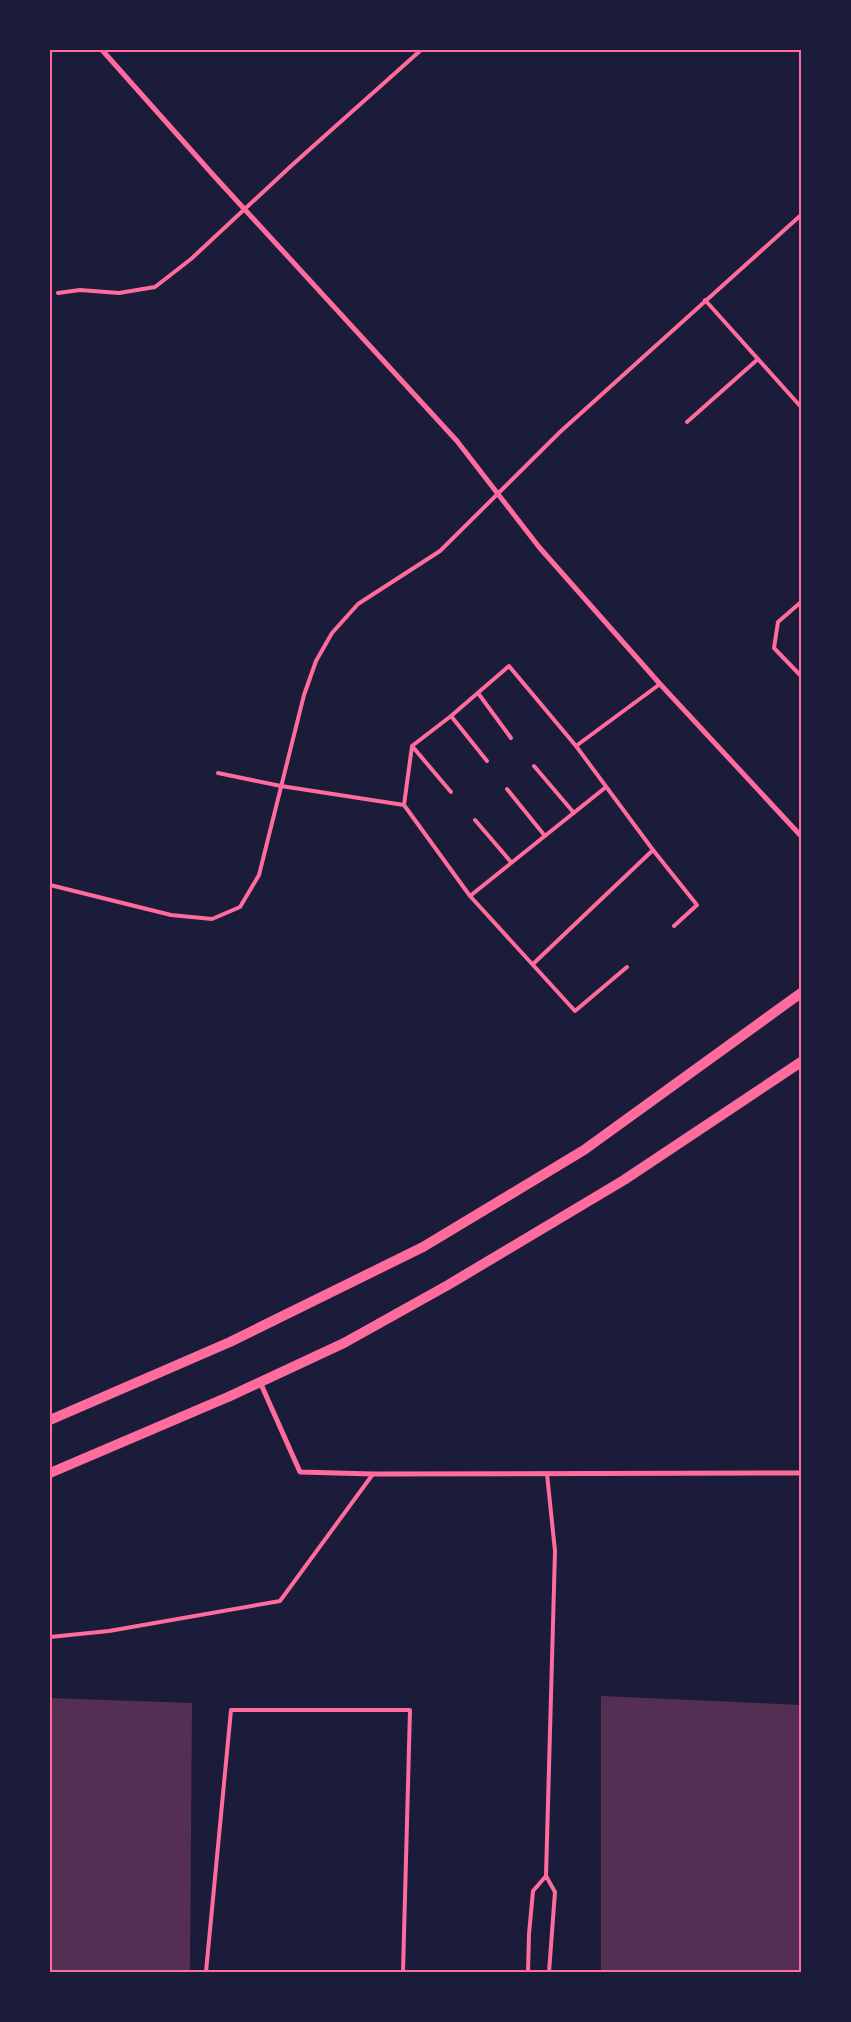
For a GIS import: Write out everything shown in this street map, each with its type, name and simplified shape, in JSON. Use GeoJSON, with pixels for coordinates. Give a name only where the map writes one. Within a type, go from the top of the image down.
{"type":"FeatureCollection","features":[{"type":"Feature","properties":{"kind":"main road"},"geometry":{"type":"LineString","coordinates":[[50,1420],[230,1342],[423,1247],[584,1150],[801,994]]}},
{"type":"Feature","properties":{"kind":"main road"},"geometry":{"type":"LineString","coordinates":[[50,1473],[260,1382],[344,1343],[482,1265],[624,1180],[801,1062]]}},
{"type":"Feature","properties":{"kind":"street"},"geometry":{"type":"LineString","coordinates":[[102,50],[244,209],[457,441],[539,547],[660,684],[801,836]]}},
{"type":"Feature","properties":{"kind":"street"},"geometry":{"type":"LineString","coordinates":[[260,1382],[300,1472],[373,1474],[801,1473]]}},
{"type":"Feature","properties":{"kind":"lane"},"geometry":{"type":"LineString","coordinates":[[58,293],[80,290],[119,293],[155,287],[191,259],[421,50]]}},
{"type":"Feature","properties":{"kind":"lane"},"geometry":{"type":"LineString","coordinates":[[50,885],[171,915],[212,919],[240,907],[259,875],[307,686],[316,661],[332,633],[358,604],[440,551],[560,432],[801,215]]}},
{"type":"Feature","properties":{"kind":"lane"},"geometry":{"type":"LineString","coordinates":[[705,300],[801,407]]}},
{"type":"Feature","properties":{"kind":"lane"},"geometry":{"type":"LineString","coordinates":[[687,422],[758,359]]}},
{"type":"Feature","properties":{"kind":"lane"},"geometry":{"type":"LineString","coordinates":[[801,602],[778,622],[774,648],[801,676]]}},
{"type":"Feature","properties":{"kind":"lane"},"geometry":{"type":"LineString","coordinates":[[627,967],[575,1010],[470,896],[404,805],[412,746],[451,716],[509,666],[576,746],[653,850],[697,905],[674,926]]}},
{"type":"Feature","properties":{"kind":"lane"},"geometry":{"type":"LineString","coordinates":[[576,746],[660,684]]}},
{"type":"Feature","properties":{"kind":"lane"},"geometry":{"type":"LineString","coordinates":[[478,693],[511,738]]}},
{"type":"Feature","properties":{"kind":"lane"},"geometry":{"type":"LineString","coordinates":[[451,716],[487,761]]}},
{"type":"Feature","properties":{"kind":"lane"},"geometry":{"type":"LineString","coordinates":[[412,746],[451,792]]}},
{"type":"Feature","properties":{"kind":"lane"},"geometry":{"type":"LineString","coordinates":[[534,766],[574,813]]}},
{"type":"Feature","properties":{"kind":"lane"},"geometry":{"type":"LineString","coordinates":[[218,773],[281,786],[404,805]]}},
{"type":"Feature","properties":{"kind":"lane"},"geometry":{"type":"LineString","coordinates":[[470,896],[606,787]]}},
{"type":"Feature","properties":{"kind":"lane"},"geometry":{"type":"LineString","coordinates":[[508,789],[545,836]]}},
{"type":"Feature","properties":{"kind":"lane"},"geometry":{"type":"LineString","coordinates":[[475,820],[511,862]]}},
{"type":"Feature","properties":{"kind":"lane"},"geometry":{"type":"LineString","coordinates":[[533,964],[653,850]]}},
{"type":"Feature","properties":{"kind":"lane"},"geometry":{"type":"LineString","coordinates":[[50,1637],[109,1631],[280,1601],[373,1474]]}},
{"type":"Feature","properties":{"kind":"lane"},"geometry":{"type":"LineString","coordinates":[[547,1474],[554,1550],[546,1876],[554,1892],[549,1972]]}},
{"type":"Feature","properties":{"kind":"lane"},"geometry":{"type":"LineString","coordinates":[[206,1972],[231,1710],[410,1710],[403,1972]]}},
{"type":"Feature","properties":{"kind":"lane"},"geometry":{"type":"LineString","coordinates":[[528,1972],[533,1891],[546,1876]]}},
{"type":"Feature","properties":{"kind":"building"},"geometry":{"type":"Polygon","coordinates":[[[601,1696],[801,1705],[801,1972],[601,1972],[601,1696]]]}},
{"type":"Feature","properties":{"kind":"building"},"geometry":{"type":"Polygon","coordinates":[[[50,1698],[192,1703],[190,1972],[50,1972],[50,1698]]]}}]}
